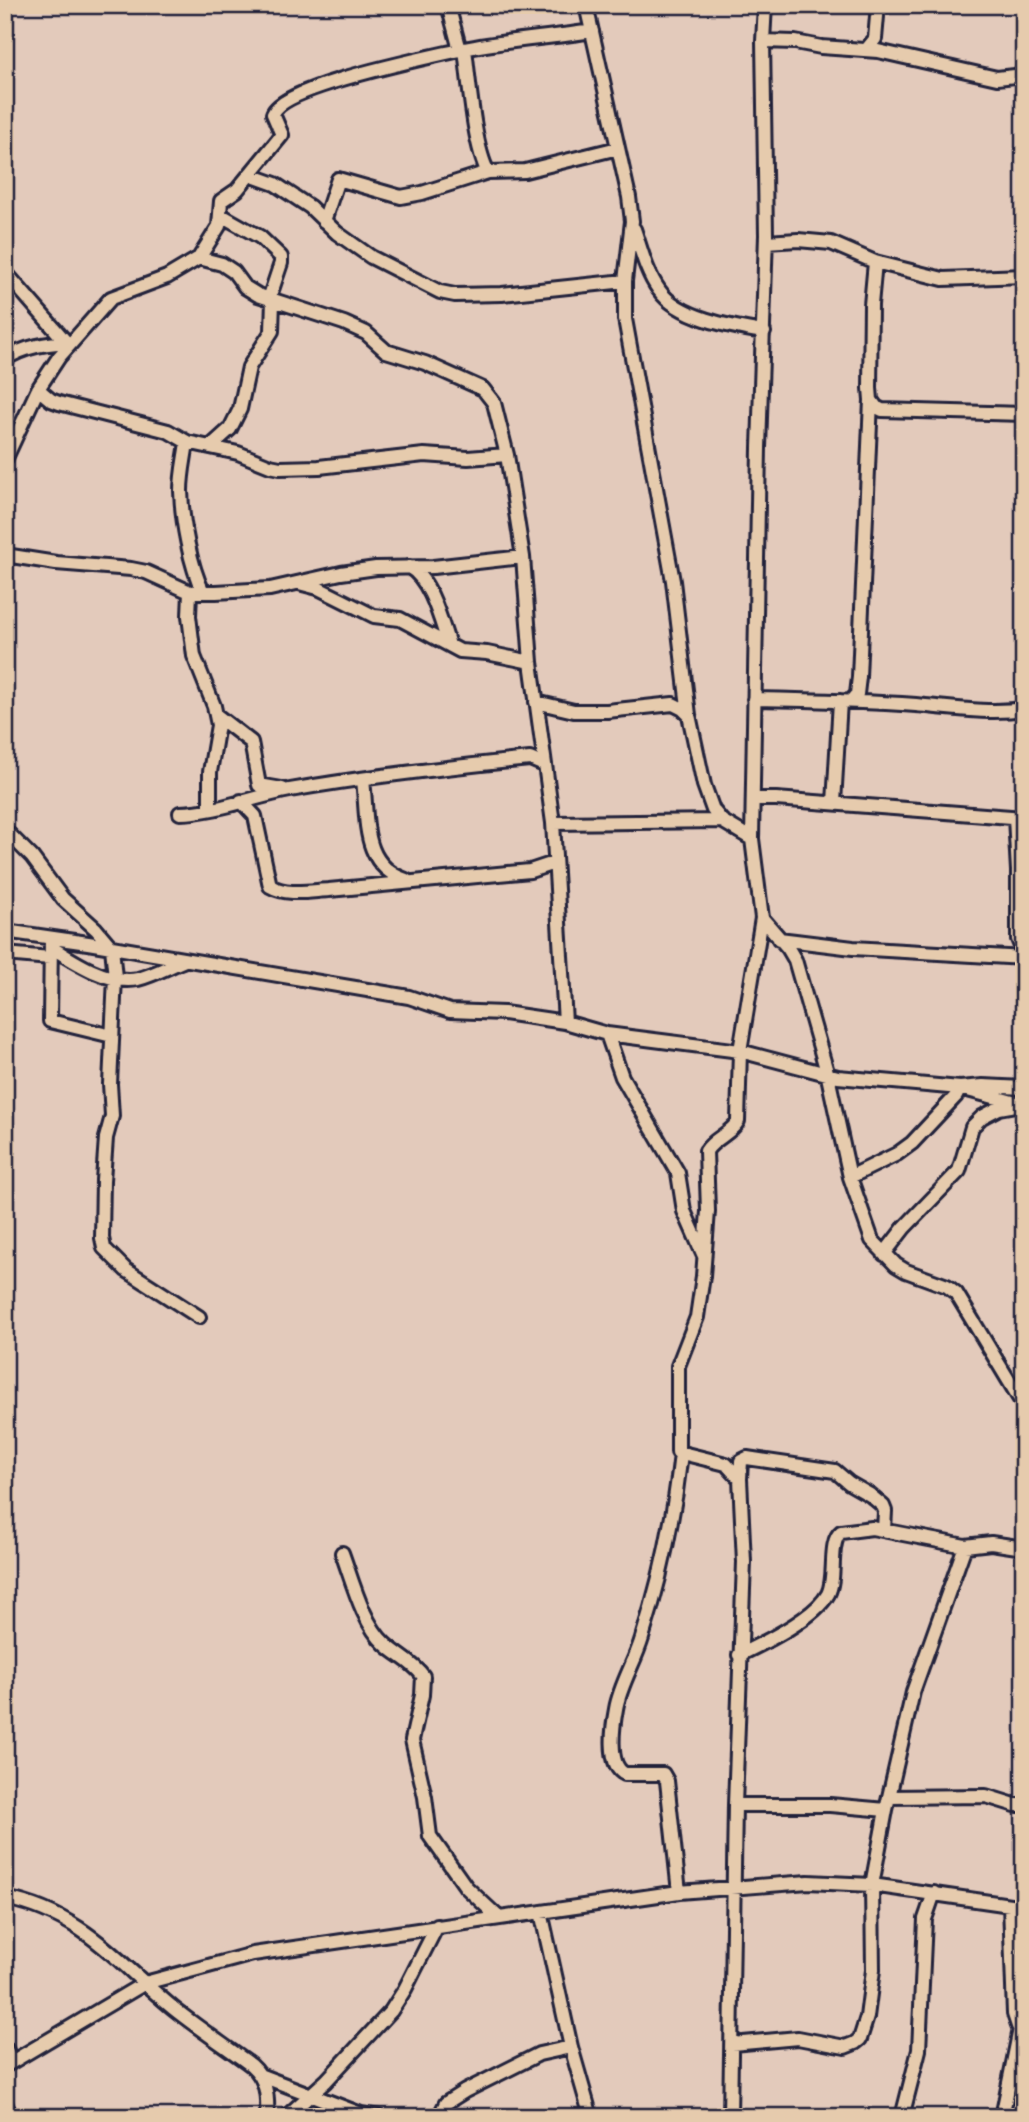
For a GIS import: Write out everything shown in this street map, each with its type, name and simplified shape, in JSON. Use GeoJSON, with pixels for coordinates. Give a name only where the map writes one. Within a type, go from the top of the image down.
{"type":"FeatureCollection","features":[{"type":"Feature","properties":{"kind":"street"},"geometry":{"type":"LineString","coordinates":[[448,5],[462,50],[484,165],[488,172]]}},
{"type":"Feature","properties":{"kind":"street"},"geometry":{"type":"LineString","coordinates":[[679,1892],[667,1780],[663,1774],[625,1774],[619,1771],[613,1747],[617,1705],[637,1656],[673,1514],[681,1454],[677,1448],[678,1366],[697,1317],[708,1189],[706,1151],[738,1121],[740,1051],[762,918],[752,839],[752,799],[766,242],[763,41],[765,5]]}},
{"type":"Feature","properties":{"kind":"street"},"geometry":{"type":"LineString","coordinates":[[866,50],[872,45],[877,30],[878,5]]}},
{"type":"Feature","properties":{"kind":"street"},"geometry":{"type":"LineString","coordinates":[[567,35],[580,24],[587,7]]}},
{"type":"Feature","properties":{"kind":"street"},"geometry":{"type":"LineString","coordinates":[[587,7],[632,221],[654,282],[667,299],[678,307],[707,319],[764,332]]}},
{"type":"Feature","properties":{"kind":"street"},"geometry":{"type":"LineString","coordinates":[[877,30],[881,45],[891,54]]}},
{"type":"Feature","properties":{"kind":"street"},"geometry":{"type":"LineString","coordinates":[[5,460],[35,394],[69,342],[111,298],[167,277],[199,258],[214,238],[219,226],[221,201],[237,190],[282,135],[273,111],[291,97],[324,83],[462,50],[592,32]]}},
{"type":"Feature","properties":{"kind":"street"},"geometry":{"type":"LineString","coordinates":[[763,41],[866,50],[997,78],[1024,75]]}},
{"type":"Feature","properties":{"kind":"street"},"geometry":{"type":"LineString","coordinates":[[324,221],[338,179],[401,197],[488,172],[525,171],[618,148]]}},
{"type":"Feature","properties":{"kind":"street"},"geometry":{"type":"LineString","coordinates":[[250,174],[275,184],[310,207],[371,257],[447,294],[502,295],[625,281]]}},
{"type":"Feature","properties":{"kind":"street"},"geometry":{"type":"LineString","coordinates":[[210,447],[230,429],[240,409],[249,368],[272,331],[271,300],[281,263],[281,257],[260,237],[221,215]]}},
{"type":"Feature","properties":{"kind":"street"},"geometry":{"type":"LineString","coordinates":[[632,221],[625,281],[625,319],[673,581],[689,715],[704,785],[713,810],[722,821],[752,839]]}},
{"type":"Feature","properties":{"kind":"street"},"geometry":{"type":"LineString","coordinates":[[214,238],[222,264]]}},
{"type":"Feature","properties":{"kind":"street"},"geometry":{"type":"LineString","coordinates":[[766,242],[798,240],[831,243],[875,262],[943,279],[1024,276]]}},
{"type":"Feature","properties":{"kind":"street"},"geometry":{"type":"LineString","coordinates":[[199,258],[222,264],[234,272],[245,287],[258,295],[344,323],[366,334],[386,351],[425,363],[482,389],[495,403],[508,455],[523,557],[531,662],[552,823],[565,1022]]}},
{"type":"Feature","properties":{"kind":"street"},"geometry":{"type":"LineString","coordinates":[[834,803],[845,701],[858,688],[871,400],[869,357],[875,262]]}},
{"type":"Feature","properties":{"kind":"street"},"geometry":{"type":"LineString","coordinates":[[5,272],[69,342]]}},
{"type":"Feature","properties":{"kind":"street"},"geometry":{"type":"LineString","coordinates":[[5,359],[23,349],[69,342]]}},
{"type":"Feature","properties":{"kind":"street"},"geometry":{"type":"LineString","coordinates":[[35,394],[168,431],[187,442],[238,453],[270,467],[291,468],[424,456],[468,458],[508,455]]}},
{"type":"Feature","properties":{"kind":"street"},"geometry":{"type":"LineString","coordinates":[[871,400],[882,410],[1024,414]]}},
{"type":"Feature","properties":{"kind":"street"},"geometry":{"type":"LineString","coordinates":[[187,442],[182,476],[182,504],[193,564],[203,592]]}},
{"type":"Feature","properties":{"kind":"street"},"geometry":{"type":"LineString","coordinates":[[5,555],[146,572],[190,592],[270,589],[341,573],[523,557]]}},
{"type":"Feature","properties":{"kind":"street"},"geometry":{"type":"LineString","coordinates":[[409,567],[426,583],[449,645]]}},
{"type":"Feature","properties":{"kind":"street"},"geometry":{"type":"LineString","coordinates":[[299,583],[318,588],[374,616],[400,619],[460,651],[487,653],[531,662]]}},
{"type":"Feature","properties":{"kind":"street"},"geometry":{"type":"LineString","coordinates":[[190,592],[189,616],[194,656],[216,715],[218,733],[210,772],[211,809]]}},
{"type":"Feature","properties":{"kind":"street"},"geometry":{"type":"LineString","coordinates":[[754,699],[845,701],[963,710],[1024,709]]}},
{"type":"Feature","properties":{"kind":"street"},"geometry":{"type":"LineString","coordinates":[[536,702],[574,711],[607,711],[673,704],[689,715]]}},
{"type":"Feature","properties":{"kind":"street"},"geometry":{"type":"LineString","coordinates":[[539,726],[554,707]]}},
{"type":"Feature","properties":{"kind":"street"},"geometry":{"type":"LineString","coordinates":[[216,715],[251,742],[259,785],[288,790]]}},
{"type":"Feature","properties":{"kind":"street"},"geometry":{"type":"LineString","coordinates":[[530,759],[542,748]]}},
{"type":"Feature","properties":{"kind":"street"},"geometry":{"type":"LineString","coordinates":[[180,813],[196,813],[288,790],[363,780],[530,759],[544,765]]}},
{"type":"Feature","properties":{"kind":"street"},"geometry":{"type":"LineString","coordinates":[[363,780],[374,857],[385,870],[409,881]]}},
{"type":"Feature","properties":{"kind":"street"},"geometry":{"type":"LineString","coordinates":[[752,799],[1019,818],[1018,939],[1024,956],[853,947],[779,939]]}},
{"type":"Feature","properties":{"kind":"street"},"geometry":{"type":"LineString","coordinates":[[241,801],[255,816],[269,882],[274,889],[298,892],[530,870],[554,863]]}},
{"type":"Feature","properties":{"kind":"street"},"geometry":{"type":"LineString","coordinates":[[552,823],[722,821]]}},
{"type":"Feature","properties":{"kind":"street"},"geometry":{"type":"LineString","coordinates":[[5,830],[32,857],[63,899],[96,929],[112,948],[115,977],[110,1084],[112,1116],[106,1138],[103,1180],[104,1248],[126,1270],[199,1317]]}},
{"type":"Feature","properties":{"kind":"street"},"geometry":{"type":"LineString","coordinates":[[762,918],[795,960],[827,1072],[850,1177],[872,1240],[884,1254],[906,1271],[947,1286],[956,1293],[1024,1406]]}},
{"type":"Feature","properties":{"kind":"street"},"geometry":{"type":"LineString","coordinates":[[5,931],[51,948],[97,974],[115,977],[136,979],[185,960]]}},
{"type":"Feature","properties":{"kind":"street"},"geometry":{"type":"LineString","coordinates":[[51,948],[50,1021],[112,1036]]}},
{"type":"Feature","properties":{"kind":"street"},"geometry":{"type":"LineString","coordinates":[[5,954],[51,948],[112,948],[409,997],[450,1011],[504,1013],[565,1022],[607,1034],[740,1051],[852,1078],[960,1088],[1022,1104]]}},
{"type":"Feature","properties":{"kind":"street"},"geometry":{"type":"LineString","coordinates":[[607,1034],[622,1077],[678,1173],[684,1211],[704,1256]]}},
{"type":"Feature","properties":{"kind":"street"},"geometry":{"type":"LineString","coordinates":[[960,1088],[1024,1088]]}},
{"type":"Feature","properties":{"kind":"street"},"geometry":{"type":"LineString","coordinates":[[850,1177],[897,1154],[912,1143],[956,1096],[960,1088]]}},
{"type":"Feature","properties":{"kind":"street"},"geometry":{"type":"LineString","coordinates":[[884,1254],[904,1228],[959,1171],[972,1127],[982,1117],[999,1108],[1022,1104]]}},
{"type":"Feature","properties":{"kind":"street"},"geometry":{"type":"LineString","coordinates":[[681,1454],[726,1464],[740,1479]]}},
{"type":"Feature","properties":{"kind":"street"},"geometry":{"type":"LineString","coordinates":[[730,2117],[735,1805],[744,1562],[741,1461],[747,1458],[835,1471],[883,1506],[884,1530]]}},
{"type":"Feature","properties":{"kind":"street"},"geometry":{"type":"LineString","coordinates":[[739,1655],[792,1626],[824,1599],[832,1585],[837,1535],[863,1528],[965,1546],[991,1543],[1024,1548]]}},
{"type":"Feature","properties":{"kind":"street"},"geometry":{"type":"LineString","coordinates":[[732,2043],[798,2038],[845,2047],[860,2039],[867,2017],[873,1970],[872,1885],[887,1804],[913,1692],[965,1546]]}},
{"type":"Feature","properties":{"kind":"street"},"geometry":{"type":"LineString","coordinates":[[342,1553],[365,1613],[376,1633],[423,1676],[422,1695],[412,1740],[425,1797],[430,1836],[466,1886],[499,1917]]}},
{"type":"Feature","properties":{"kind":"street"},"geometry":{"type":"LineString","coordinates":[[735,1805],[887,1804],[986,1796],[1024,1805]]}},
{"type":"Feature","properties":{"kind":"street"},"geometry":{"type":"LineString","coordinates":[[5,2047],[9,2064],[145,1983],[253,1954],[679,1892],[808,1882],[872,1885],[1024,1907]]}},
{"type":"Feature","properties":{"kind":"street"},"geometry":{"type":"LineString","coordinates":[[902,2117],[919,2050],[925,1919],[933,1894]]}},
{"type":"Feature","properties":{"kind":"street"},"geometry":{"type":"LineString","coordinates":[[5,1898],[28,1903],[76,1926],[100,1942],[178,2012],[262,2076],[361,2114],[379,2117]]}},
{"type":"Feature","properties":{"kind":"street"},"geometry":{"type":"LineString","coordinates":[[1002,2117],[1022,2030],[1015,2018],[1013,2001],[1010,1905]]}},
{"type":"Feature","properties":{"kind":"street"},"geometry":{"type":"LineString","coordinates":[[541,1912],[571,2047],[591,2117]]}},
{"type":"Feature","properties":{"kind":"street"},"geometry":{"type":"LineString","coordinates":[[286,2117],[310,2096],[391,2011],[436,1926]]}},
{"type":"Feature","properties":{"kind":"street"},"geometry":{"type":"LineString","coordinates":[[439,2117],[446,2104],[465,2091],[538,2054],[571,2047]]}},
{"type":"Feature","properties":{"kind":"street"},"geometry":{"type":"LineString","coordinates":[[262,2076],[267,2099],[267,2117]]}},
{"type":"Feature","properties":{"kind":"street"},"geometry":{"type":"LineString","coordinates":[[5,2103],[12,2117]]}}]}
